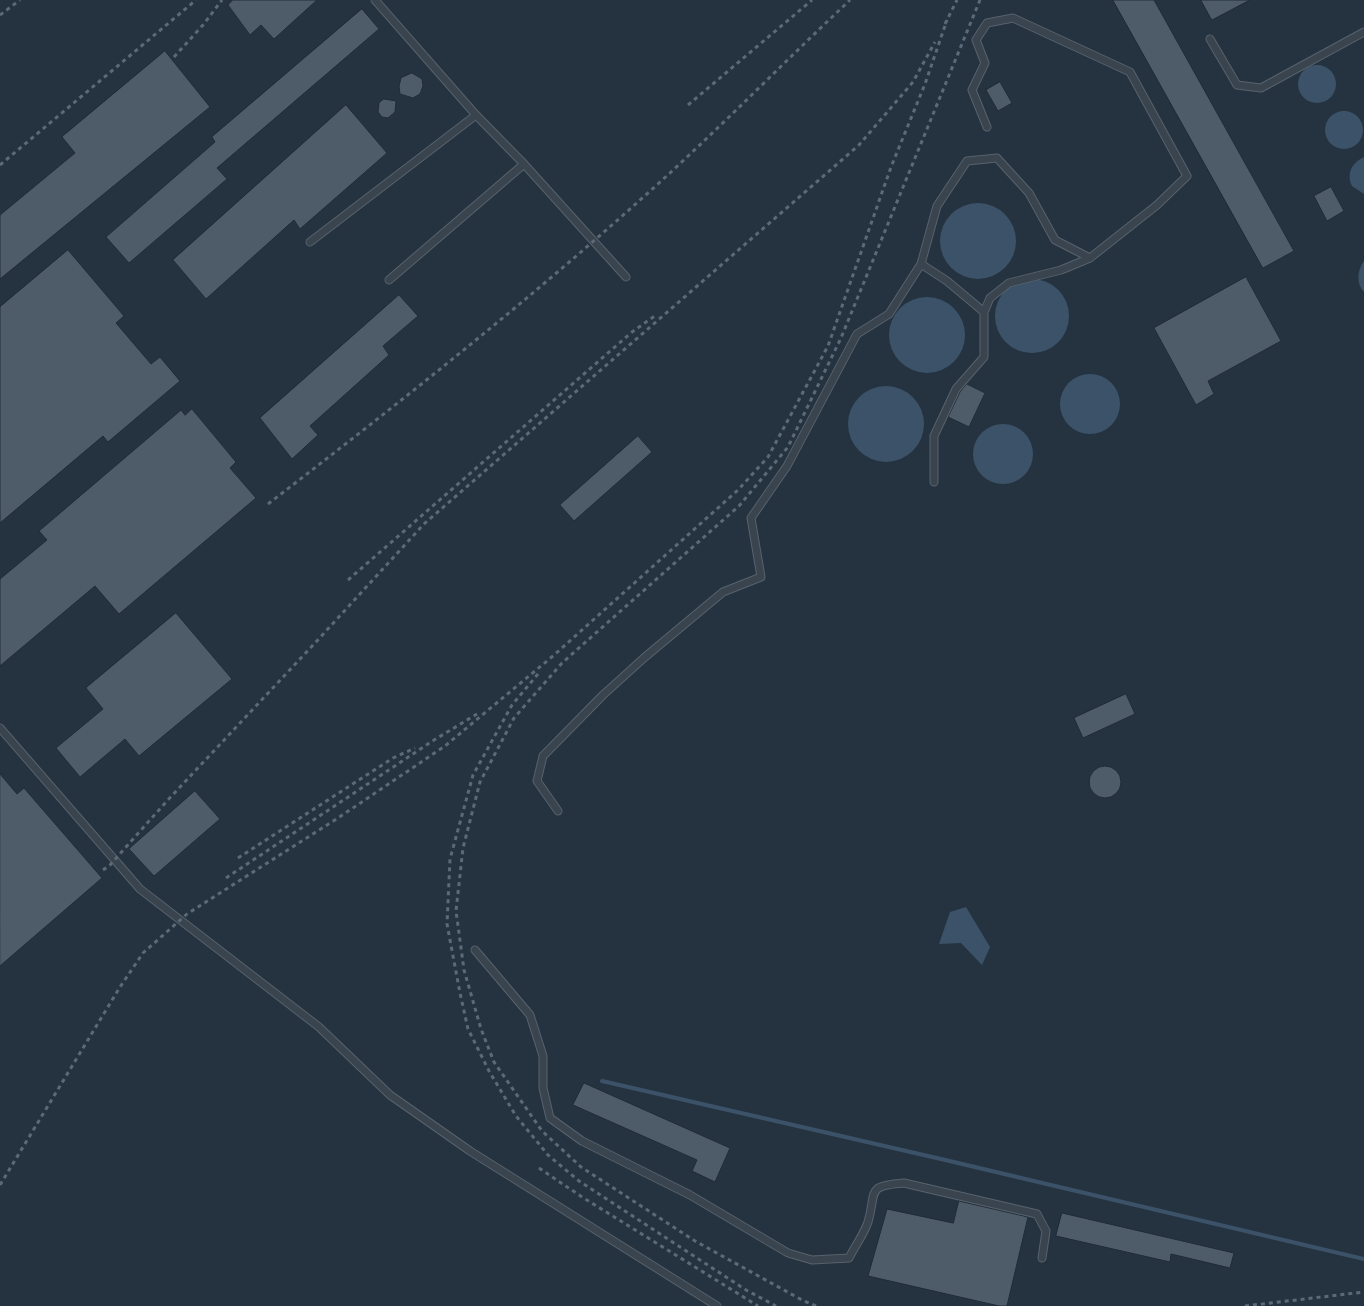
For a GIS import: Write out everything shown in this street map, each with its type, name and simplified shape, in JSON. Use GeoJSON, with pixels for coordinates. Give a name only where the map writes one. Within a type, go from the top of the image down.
{"type":"FeatureCollection","features":[{"type":"Feature","properties":{"kind":"lane"},"geometry":{"type":"LineString","coordinates":[[375,0],[476,115],[524,164],[626,277]]}},
{"type":"Feature","properties":{"kind":"lane"},"geometry":{"type":"LineString","coordinates":[[934,482],[934,436],[956,389],[984,357],[984,312],[990,298],[1009,283],[1061,270],[1090,258],[1157,205],[1187,176],[1130,72],[1013,18],[987,23],[976,40],[985,63],[972,90],[988,127]]}},
{"type":"Feature","properties":{"kind":"lane"},"geometry":{"type":"LineString","coordinates":[[1210,38],[1237,86],[1261,88],[1364,32]]}},
{"type":"Feature","properties":{"kind":"lane"},"geometry":{"type":"LineString","coordinates":[[310,242],[476,115]]}},
{"type":"Feature","properties":{"kind":"lane"},"geometry":{"type":"LineString","coordinates":[[558,811],[537,782],[543,756],[603,695],[645,657],[723,592],[761,577],[751,518],[787,466],[857,334],[889,314],[921,264],[937,206],[967,161],[997,158],[1029,193],[1055,240],[1090,258]]}},
{"type":"Feature","properties":{"kind":"lane"},"geometry":{"type":"LineString","coordinates":[[389,280],[524,164]]}},
{"type":"Feature","properties":{"kind":"lane"},"geometry":{"type":"LineString","coordinates":[[921,264],[947,281],[984,312]]}},
{"type":"Feature","properties":{"kind":"lane"},"geometry":{"type":"LineString","coordinates":[[0,728],[140,889],[319,1027],[390,1095],[470,1151],[717,1306]]}},
{"type":"Feature","properties":{"kind":"lane"},"geometry":{"type":"LineString","coordinates":[[475,950],[530,1015],[543,1056],[543,1088],[550,1118],[582,1141],[690,1195],[788,1253],[812,1260],[849,1258],[868,1222],[873,1193],[883,1185],[904,1183],[1037,1214],[1046,1231],[1042,1258]]}},
{"type":"Feature","properties":{"kind":"water"},"geometry":{"type":"Polygon","coordinates":[[[1313,65],[1321,65],[1331,70],[1335,77],[1335,91],[1331,98],[1321,103],[1313,103],[1303,98],[1301,95],[1298,88],[1298,80],[1303,70],[1306,68],[1313,65]]]}},
{"type":"Feature","properties":{"kind":"water"},"geometry":{"type":"Polygon","coordinates":[[[1340,111],[1348,111],[1358,116],[1362,123],[1362,137],[1358,144],[1348,149],[1340,149],[1330,144],[1328,141],[1325,134],[1325,126],[1330,116],[1333,114],[1340,111]]]}},
{"type":"Feature","properties":{"kind":"water"},"geometry":{"type":"Polygon","coordinates":[[[1364,157],[1364,194],[1352,186],[1350,181],[1350,173],[1353,165],[1364,157]]]}},
{"type":"Feature","properties":{"kind":"water"},"geometry":{"type":"Polygon","coordinates":[[[978,203],[992,206],[1005,214],[1013,227],[1016,241],[1013,255],[1005,268],[992,276],[978,279],[964,276],[951,268],[943,255],[940,241],[943,227],[951,214],[964,206],[978,203]]]}},
{"type":"Feature","properties":{"kind":"water"},"geometry":{"type":"Polygon","coordinates":[[[1364,261],[1364,292],[1361,289],[1358,277],[1364,261]]]}},
{"type":"Feature","properties":{"kind":"water"},"geometry":{"type":"Polygon","coordinates":[[[1025,279],[1039,279],[1053,285],[1063,295],[1069,309],[1067,330],[1063,337],[1053,347],[1039,353],[1025,353],[1011,347],[1001,337],[995,323],[995,309],[1001,295],[1011,285],[1025,279]]]}},
{"type":"Feature","properties":{"kind":"water"},"geometry":{"type":"Polygon","coordinates":[[[927,297],[941,300],[954,308],[962,321],[965,335],[962,349],[954,362],[941,370],[927,373],[913,370],[900,362],[892,349],[889,335],[892,321],[900,308],[913,300],[927,297]]]}},
{"type":"Feature","properties":{"kind":"water"},"geometry":{"type":"Polygon","coordinates":[[[1090,374],[1107,379],[1115,387],[1120,404],[1115,421],[1107,429],[1090,434],[1073,429],[1065,421],[1060,404],[1065,387],[1073,379],[1090,374]]]}},
{"type":"Feature","properties":{"kind":"water"},"geometry":{"type":"Polygon","coordinates":[[[886,386],[900,389],[913,397],[921,410],[924,424],[921,438],[913,451],[900,459],[886,462],[872,459],[859,451],[851,438],[848,424],[851,410],[859,397],[872,389],[886,386]]]}},
{"type":"Feature","properties":{"kind":"water"},"geometry":{"type":"Polygon","coordinates":[[[1003,424],[1020,429],[1028,437],[1033,454],[1028,471],[1020,479],[1003,484],[986,479],[978,471],[973,454],[978,437],[986,429],[1003,424]]]}},
{"type":"Feature","properties":{"kind":"water"},"geometry":{"type":"Polygon","coordinates":[[[966,907],[990,947],[982,965],[961,943],[939,944],[950,912],[966,907]]]}},
{"type":"Feature","properties":{"kind":"building"},"geometry":{"type":"Polygon","coordinates":[[[233,0],[317,0],[274,39],[261,25],[250,35],[228,5],[233,0]]]}},
{"type":"Feature","properties":{"kind":"building"},"geometry":{"type":"Polygon","coordinates":[[[1113,0],[1154,0],[1294,251],[1263,268],[1113,0]]]}},
{"type":"Feature","properties":{"kind":"building"},"geometry":{"type":"Polygon","coordinates":[[[1201,0],[1250,0],[1212,20],[1201,0]]]}},
{"type":"Feature","properties":{"kind":"building"},"geometry":{"type":"Polygon","coordinates":[[[362,9],[379,29],[217,168],[227,179],[129,263],[106,237],[215,142],[212,137],[362,9]]]}},
{"type":"Feature","properties":{"kind":"building"},"geometry":{"type":"Polygon","coordinates":[[[165,51],[210,107],[0,279],[0,215],[75,153],[62,137],[165,51]]]}},
{"type":"Feature","properties":{"kind":"building"},"geometry":{"type":"Polygon","coordinates":[[[412,73],[422,79],[423,86],[420,94],[413,98],[400,94],[399,86],[401,78],[412,73]]]}},
{"type":"Feature","properties":{"kind":"building"},"geometry":{"type":"Polygon","coordinates":[[[1000,82],[1012,103],[998,111],[986,90],[1000,82]]]}},
{"type":"Feature","properties":{"kind":"building"},"geometry":{"type":"Polygon","coordinates":[[[384,99],[396,101],[395,112],[388,118],[382,117],[378,112],[379,103],[384,99]]]}},
{"type":"Feature","properties":{"kind":"building"},"geometry":{"type":"Polygon","coordinates":[[[346,105],[387,153],[300,229],[294,220],[206,299],[173,260],[346,105]]]}},
{"type":"Feature","properties":{"kind":"building"},"geometry":{"type":"Polygon","coordinates":[[[1331,187],[1344,211],[1327,221],[1314,196],[1331,187]]]}},
{"type":"Feature","properties":{"kind":"building"},"geometry":{"type":"Polygon","coordinates":[[[68,250],[124,316],[116,323],[151,364],[160,357],[180,381],[108,442],[103,436],[0,523],[0,307],[68,250]]]}},
{"type":"Feature","properties":{"kind":"building"},"geometry":{"type":"Polygon","coordinates":[[[1246,277],[1281,341],[1208,381],[1214,394],[1196,405],[1154,328],[1246,277]]]}},
{"type":"Feature","properties":{"kind":"building"},"geometry":{"type":"Polygon","coordinates":[[[399,295],[418,316],[383,346],[389,355],[310,426],[318,435],[292,459],[260,418],[399,295]]]}},
{"type":"Feature","properties":{"kind":"building"},"geometry":{"type":"Polygon","coordinates":[[[967,384],[985,393],[969,427],[948,417],[960,392],[967,384]]]}},
{"type":"Feature","properties":{"kind":"building"},"geometry":{"type":"Polygon","coordinates":[[[192,409],[236,462],[230,468],[256,498],[119,614],[95,586],[0,666],[0,579],[47,540],[39,531],[181,410],[185,415],[192,409]]]}},
{"type":"Feature","properties":{"kind":"building"},"geometry":{"type":"Polygon","coordinates":[[[638,436],[652,452],[574,521],[560,505],[638,436]]]}},
{"type":"Feature","properties":{"kind":"building"},"geometry":{"type":"Polygon","coordinates":[[[176,613],[232,679],[139,756],[125,739],[80,777],[56,748],[103,709],[86,688],[176,613]]]}},
{"type":"Feature","properties":{"kind":"building"},"geometry":{"type":"Polygon","coordinates":[[[1126,694],[1135,714],[1083,738],[1074,718],[1126,694]]]}},
{"type":"Feature","properties":{"kind":"building"},"geometry":{"type":"Polygon","coordinates":[[[1102,766],[1108,766],[1117,770],[1121,782],[1117,794],[1108,798],[1102,798],[1093,794],[1089,785],[1089,779],[1093,770],[1102,766]]]}},
{"type":"Feature","properties":{"kind":"building"},"geometry":{"type":"Polygon","coordinates":[[[0,774],[17,794],[24,788],[102,878],[0,966],[0,774]]]}},
{"type":"Feature","properties":{"kind":"building"},"geometry":{"type":"Polygon","coordinates":[[[195,791],[220,819],[154,876],[129,849],[195,791]]]}},
{"type":"Feature","properties":{"kind":"building"},"geometry":{"type":"Polygon","coordinates":[[[584,1083],[730,1148],[715,1182],[692,1171],[697,1160],[573,1105],[584,1083]]]}},
{"type":"Feature","properties":{"kind":"building"},"geometry":{"type":"Polygon","coordinates":[[[959,1201],[1028,1217],[1007,1306],[999,1306],[868,1276],[887,1209],[953,1223],[959,1201]]]}},
{"type":"Feature","properties":{"kind":"building"},"geometry":{"type":"Polygon","coordinates":[[[1062,1213],[1234,1253],[1230,1268],[1171,1254],[1170,1262],[1056,1236],[1062,1213]]]}},
{"type":"Feature","properties":{"kind":"waterway"},"geometry":{"type":"LineString","coordinates":[[602,1081],[1364,1259]]}},
{"type":"Feature","properties":{"kind":"railway"},"geometry":{"type":"LineString","coordinates":[[0,15],[20,0]]}},
{"type":"Feature","properties":{"kind":"railway"},"geometry":{"type":"LineString","coordinates":[[0,165],[196,0]]}},
{"type":"Feature","properties":{"kind":"railway"},"geometry":{"type":"LineString","coordinates":[[174,57],[203,25],[222,0]]}},
{"type":"Feature","properties":{"kind":"railway"},"geometry":{"type":"LineString","coordinates":[[688,105],[812,0]]}},
{"type":"Feature","properties":{"kind":"railway"},"geometry":{"type":"LineString","coordinates":[[268,504],[462,352],[603,233],[700,145],[850,0]]}},
{"type":"Feature","properties":{"kind":"railway"},"geometry":{"type":"LineString","coordinates":[[945,24],[957,0]]}},
{"type":"Feature","properties":{"kind":"railway"},"geometry":{"type":"LineString","coordinates":[[816,1306],[802,1300],[695,1241],[581,1167],[542,1131],[494,1062],[481,1029],[464,970],[456,911],[463,848],[480,782],[514,718],[562,663],[739,506],[788,447],[841,338],[980,0]]}},
{"type":"Feature","properties":{"kind":"railway"},"geometry":{"type":"LineString","coordinates":[[0,1185],[120,987],[143,953],[187,914],[338,818],[445,746],[553,656],[738,490],[768,457],[828,346],[891,167],[925,84],[947,20]]}},
{"type":"Feature","properties":{"kind":"railway"},"geometry":{"type":"LineString","coordinates":[[103,870],[110,865],[166,802],[424,524],[859,145],[913,82],[935,42]]}},
{"type":"Feature","properties":{"kind":"railway"},"geometry":{"type":"LineString","coordinates":[[348,580],[632,332],[656,315]]}},
{"type":"Feature","properties":{"kind":"railway"},"geometry":{"type":"LineString","coordinates":[[538,674],[512,705],[473,775],[450,859],[447,924],[468,1029],[489,1071],[516,1116],[548,1155],[579,1181],[746,1290],[776,1306]]}},
{"type":"Feature","properties":{"kind":"railway"},"geometry":{"type":"LineString","coordinates":[[226,878],[434,740],[477,714]]}},
{"type":"Feature","properties":{"kind":"railway"},"geometry":{"type":"LineString","coordinates":[[238,858],[393,758],[415,748]]}},
{"type":"Feature","properties":{"kind":"railway"},"geometry":{"type":"LineString","coordinates":[[539,1168],[582,1197],[758,1306]]}},
{"type":"Feature","properties":{"kind":"railway"},"geometry":{"type":"LineString","coordinates":[[1245,1306],[1364,1292]]}}]}
